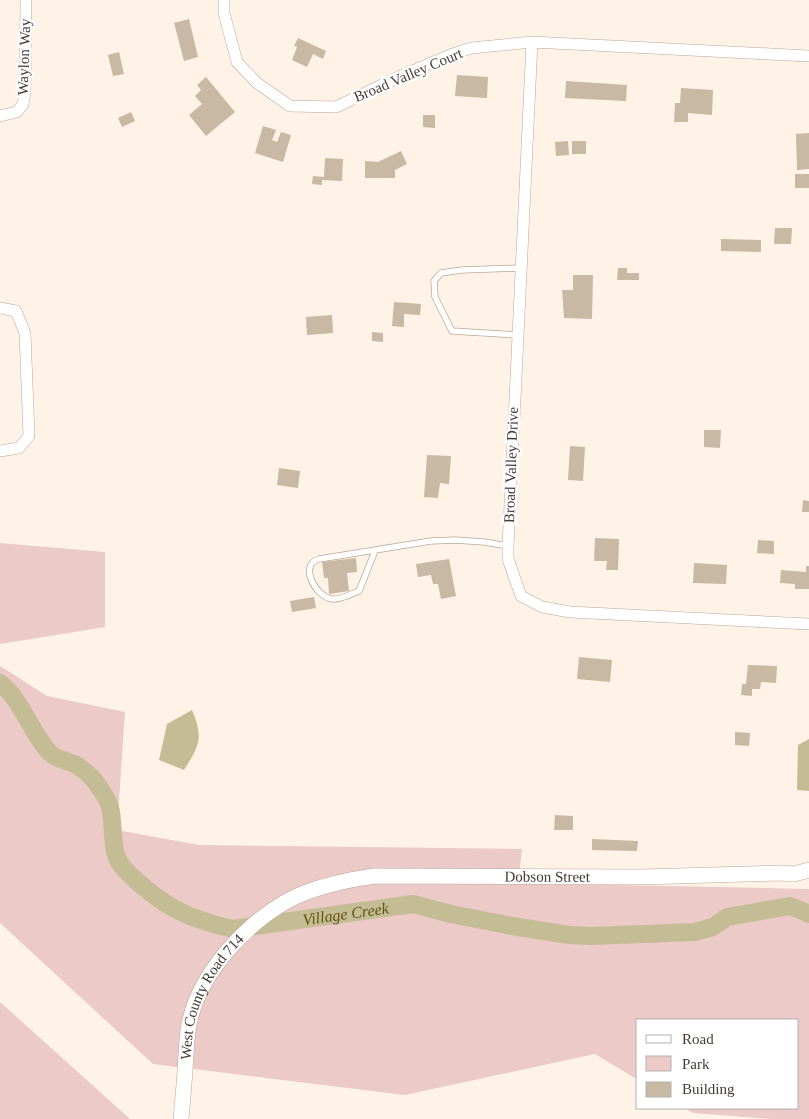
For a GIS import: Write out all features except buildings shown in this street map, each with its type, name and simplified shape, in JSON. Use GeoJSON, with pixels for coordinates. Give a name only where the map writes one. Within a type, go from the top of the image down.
{"type":"FeatureCollection","features":[{"type":"Feature","properties":{"kind":"street","name":"Waylon Way"},"geometry":{"type":"LineString","coordinates":[[0,116],[17,112],[22,104],[25,93],[26,0]]}},
{"type":"Feature","properties":{"kind":"street","name":"Broad Valley Court"},"geometry":{"type":"LineString","coordinates":[[224,0],[224,13],[237,62],[257,83],[290,106],[336,107],[405,74],[471,48],[532,42],[809,56]]}},
{"type":"Feature","properties":{"kind":"street","name":"Broad Valley Drive"},"geometry":{"type":"LineString","coordinates":[[532,42],[508,546],[508,559],[521,596],[542,607],[570,612],[809,624]]}},
{"type":"Feature","properties":{"kind":"street"},"geometry":{"type":"LineString","coordinates":[[0,308],[16,311],[25,333],[29,436],[19,448],[0,451]]}},
{"type":"Feature","properties":{"kind":"street","name":"Dobson Street"},"geometry":{"type":"LineString","coordinates":[[288,901],[348,880],[375,876],[632,877],[794,874],[809,870]]}},
{"type":"Feature","properties":{"kind":"street","name":"West County Road 714"},"geometry":{"type":"LineString","coordinates":[[181,1119],[189,1022],[200,992],[222,958],[256,924],[288,901]]}},
{"type":"Feature","properties":{"kind":"lane"},"geometry":{"type":"LineString","coordinates":[[517,335],[452,331],[435,297],[434,281],[441,273],[462,270],[520,268]]}},
{"type":"Feature","properties":{"kind":"lane"},"geometry":{"type":"LineString","coordinates":[[375,550],[359,590],[347,596],[332,599],[324,595],[315,586],[309,575],[309,566],[313,561],[375,550],[431,541],[455,540],[508,546]]}},
{"type":"Feature","properties":{"kind":"green space"},"geometry":{"type":"Polygon","coordinates":[[[0,543],[105,552],[105,627],[0,644],[0,543]]]}},
{"type":"Feature","properties":{"kind":"green space"},"geometry":{"type":"Polygon","coordinates":[[[0,666],[47,696],[125,712],[117,830],[199,845],[522,849],[518,883],[809,889],[809,1119],[772,1119],[693,1113],[686,1109],[799,1109],[799,1019],[636,1019],[636,1079],[595,1054],[405,1095],[153,1064],[0,923],[0,666]]]}},
{"type":"Feature","properties":{"kind":"green space"},"geometry":{"type":"Polygon","coordinates":[[[0,1002],[130,1119],[0,1119],[0,1002]]]}},
{"type":"Feature","properties":{"kind":"shaded area"},"geometry":{"type":"Polygon","coordinates":[[[192,710],[199,735],[196,748],[184,770],[159,760],[167,724],[192,710]]]}},
{"type":"Feature","properties":{"kind":"shaded area"},"geometry":{"type":"Polygon","coordinates":[[[809,739],[809,791],[797,790],[798,745],[809,739]]]}},
{"type":"Feature","properties":{"kind":"waterway","name":"Village Creek"},"geometry":{"type":"LineString","coordinates":[[0,683],[15,699],[37,736],[50,753],[78,766],[97,784],[109,805],[114,848],[118,860],[129,874],[172,907],[212,924],[233,929],[413,904],[451,914],[512,926],[569,935],[591,936],[695,932],[713,927],[727,917],[790,906],[809,914]]}}]}
